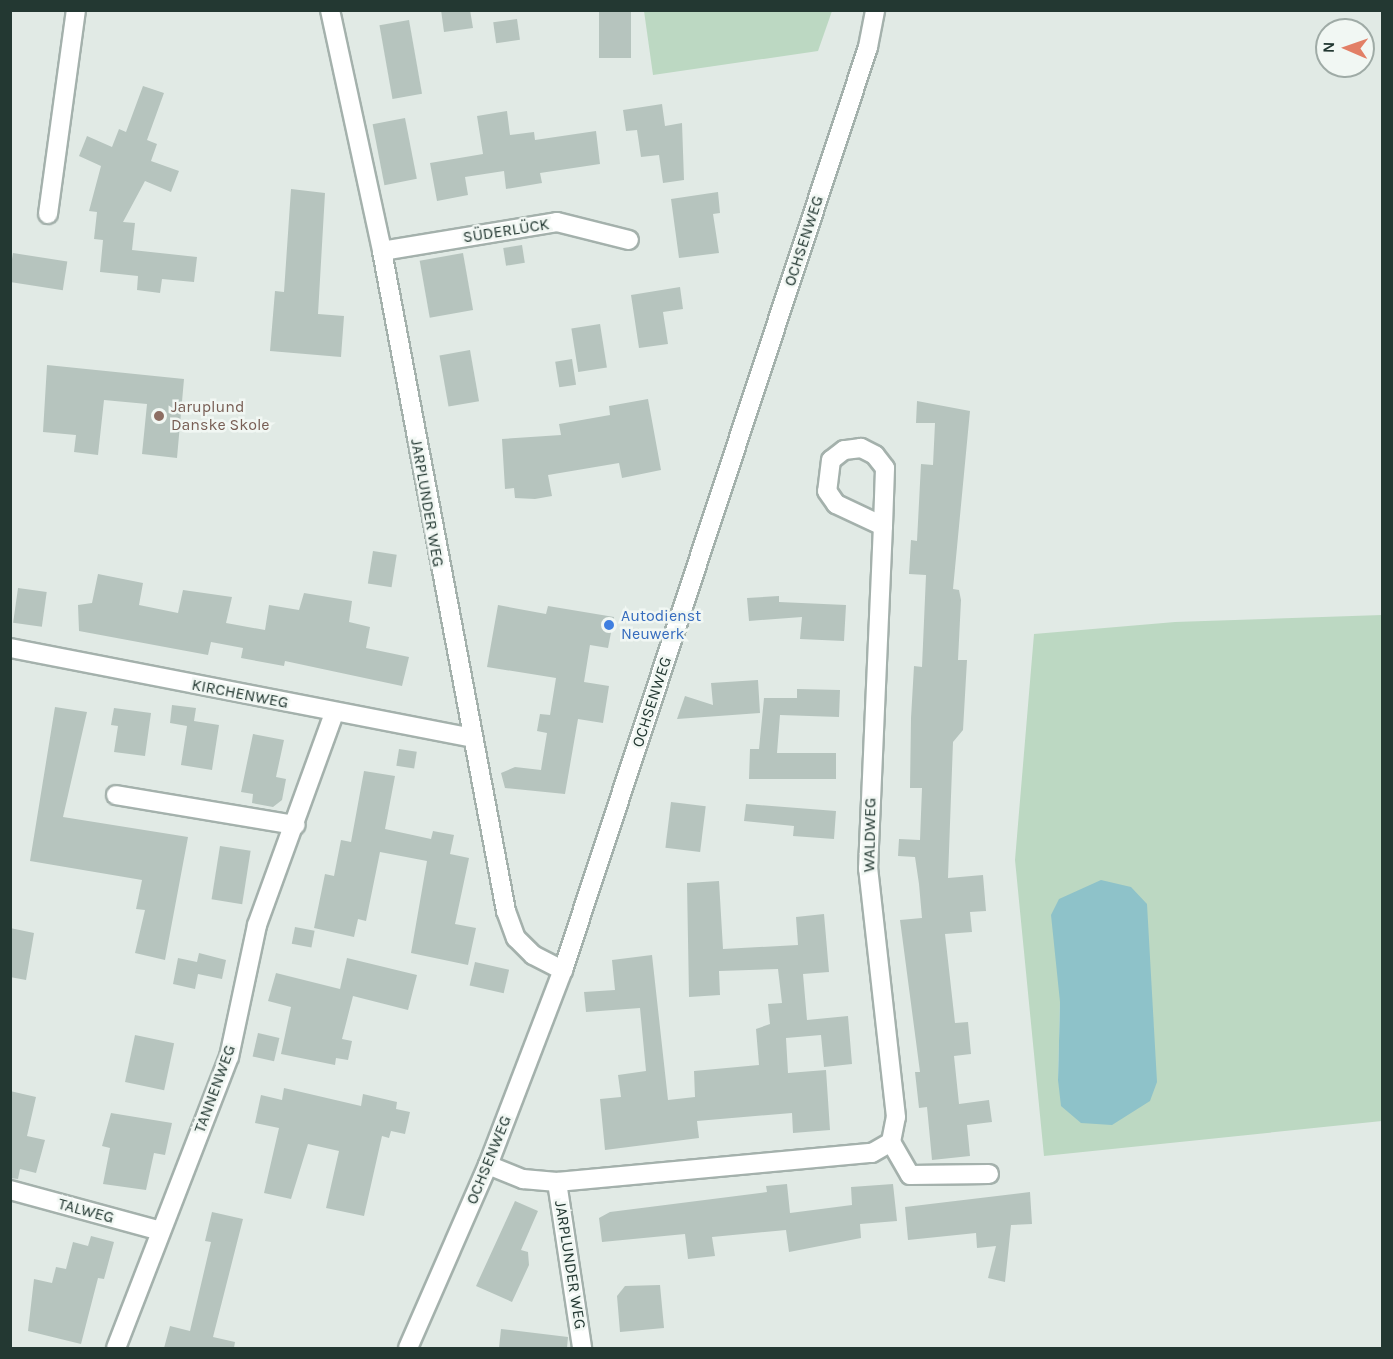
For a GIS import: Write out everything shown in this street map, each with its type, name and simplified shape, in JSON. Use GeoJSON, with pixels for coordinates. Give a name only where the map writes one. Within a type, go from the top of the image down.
{"type":"FeatureCollection","features":[{"type":"Feature","properties":{"kind":"street"},"geometry":{"type":"LineString","coordinates":[[48,214],[76,10]]}},
{"type":"Feature","properties":{"kind":"street","name":"JARPLUNDER WEG"},"geometry":{"type":"LineString","coordinates":[[330,10],[382,251],[469,737],[516,938],[533,955],[563,970]]}},
{"type":"Feature","properties":{"kind":"street","name":"OCHSENWEG"},"geometry":{"type":"LineString","coordinates":[[408,1348],[488,1165],[563,970],[868,47],[875,10]]}},
{"type":"Feature","properties":{"kind":"street","name":"SÜDERLÜCK"},"geometry":{"type":"LineString","coordinates":[[382,251],[557,222],[629,240]]}},
{"type":"Feature","properties":{"kind":"street","name":"WALDWEG"},"geometry":{"type":"LineString","coordinates":[[883,526],[868,869],[896,1117],[891,1142]]}},
{"type":"Feature","properties":{"kind":"street","name":"KIRCHENWEG"},"geometry":{"type":"LineString","coordinates":[[10,648],[334,713],[469,737]]}},
{"type":"Feature","properties":{"kind":"street","name":"TANNENWEG"},"geometry":{"type":"LineString","coordinates":[[116,1348],[229,1057],[257,925],[296,825],[334,713]]}},
{"type":"Feature","properties":{"kind":"street"},"geometry":{"type":"LineString","coordinates":[[116,795],[296,825]]}},
{"type":"Feature","properties":{"kind":"street"},"geometry":{"type":"LineString","coordinates":[[556,1182],[872,1153],[891,1142],[910,1175],[989,1174]]}},
{"type":"Feature","properties":{"kind":"street","name":"JARPLUNDER WEG"},"geometry":{"type":"LineString","coordinates":[[488,1165],[523,1179],[556,1182],[582,1348]]}},
{"type":"Feature","properties":{"kind":"street","name":"TALWEG"},"geometry":{"type":"LineString","coordinates":[[10,1190],[161,1231]]}},
{"type":"Feature","properties":{"kind":"green space"},"geometry":{"type":"Polygon","coordinates":[[[644,10],[832,11],[818,51],[653,75],[644,10]]]}},
{"type":"Feature","properties":{"kind":"green space"},"geometry":{"type":"Polygon","coordinates":[[[1382,615],[1382,1121],[1044,1156],[1015,860],[1034,634],[1175,622],[1382,615]],[[1149,992],[1060,1002],[1058,1080],[1154,1032],[1149,992]]]}},
{"type":"Feature","properties":{"kind":"water"},"geometry":{"type":"Polygon","coordinates":[[[1101,880],[1131,887],[1147,904],[1157,1082],[1150,1101],[1112,1125],[1081,1123],[1061,1106],[1058,1080],[1060,1002],[1051,915],[1059,899],[1101,880]]]}},
{"type":"Feature","properties":{"kind":"building"},"geometry":{"type":"Polygon","coordinates":[[[441,10],[470,10],[473,28],[444,32],[441,10]]]}},
{"type":"Feature","properties":{"kind":"building"},"geometry":{"type":"Polygon","coordinates":[[[599,10],[631,10],[631,58],[599,58],[599,10]]]}},
{"type":"Feature","properties":{"kind":"building"},"geometry":{"type":"Polygon","coordinates":[[[517,19],[520,40],[496,43],[493,22],[517,19]]]}},
{"type":"Feature","properties":{"kind":"building"},"geometry":{"type":"Polygon","coordinates":[[[409,20],[422,94],[392,99],[379,25],[409,20]]]}},
{"type":"Feature","properties":{"kind":"building"},"geometry":{"type":"Polygon","coordinates":[[[143,86],[164,93],[147,140],[157,144],[151,161],[179,171],[171,192],[145,181],[123,222],[135,223],[132,250],[197,257],[194,282],[162,279],[160,293],[137,290],[138,276],[100,272],[103,240],[94,239],[97,212],[89,211],[101,166],[79,156],[87,136],[112,147],[119,129],[126,132],[143,86]]]}},
{"type":"Feature","properties":{"kind":"building"},"geometry":{"type":"Polygon","coordinates":[[[662,104],[665,126],[682,123],[684,180],[663,183],[659,155],[641,157],[637,130],[626,131],[623,110],[662,104]]]}},
{"type":"Feature","properties":{"kind":"building"},"geometry":{"type":"Polygon","coordinates":[[[507,111],[510,135],[534,132],[535,140],[596,131],[600,164],[540,173],[542,183],[506,189],[504,171],[465,177],[468,195],[437,201],[430,163],[483,154],[477,116],[507,111]]]}},
{"type":"Feature","properties":{"kind":"building"},"geometry":{"type":"Polygon","coordinates":[[[405,118],[417,179],[384,185],[373,124],[405,118]]]}},
{"type":"Feature","properties":{"kind":"building"},"geometry":{"type":"Polygon","coordinates":[[[291,189],[325,193],[318,314],[344,316],[341,357],[270,351],[275,291],[284,292],[291,189]]]}},
{"type":"Feature","properties":{"kind":"building"},"geometry":{"type":"Polygon","coordinates":[[[718,192],[720,213],[713,214],[719,253],[679,258],[671,199],[718,192]]]}},
{"type":"Feature","properties":{"kind":"building"},"geometry":{"type":"Polygon","coordinates":[[[522,245],[525,263],[506,266],[503,248],[522,245]]]}},
{"type":"Feature","properties":{"kind":"building"},"geometry":{"type":"Polygon","coordinates":[[[13,253],[67,262],[63,290],[10,282],[13,253]]]}},
{"type":"Feature","properties":{"kind":"building"},"geometry":{"type":"Polygon","coordinates":[[[463,253],[473,310],[430,318],[420,261],[463,253]]]}},
{"type":"Feature","properties":{"kind":"building"},"geometry":{"type":"Polygon","coordinates":[[[680,287],[683,309],[663,312],[668,344],[639,348],[631,295],[680,287]]]}},
{"type":"Feature","properties":{"kind":"building"},"geometry":{"type":"Polygon","coordinates":[[[600,324],[607,367],[578,372],[571,329],[600,324]]]}},
{"type":"Feature","properties":{"kind":"building"},"geometry":{"type":"Polygon","coordinates":[[[470,350],[479,401],[449,407],[439,355],[470,350]]]}},
{"type":"Feature","properties":{"kind":"building"},"geometry":{"type":"Polygon","coordinates":[[[572,359],[576,385],[559,387],[555,362],[572,359]]]}},
{"type":"Feature","properties":{"kind":"building","name":"Jaruplund Danske Skole"},"geometry":{"type":"Polygon","coordinates":[[[47,365],[184,379],[177,458],[142,454],[147,404],[104,400],[98,455],[74,452],[76,435],[43,432],[47,365]]]}},
{"type":"Feature","properties":{"kind":"building"},"geometry":{"type":"Polygon","coordinates":[[[648,399],[661,470],[622,478],[619,463],[548,475],[552,496],[535,499],[515,498],[514,488],[505,489],[502,439],[561,435],[559,424],[610,415],[609,406],[648,399]]]}},
{"type":"Feature","properties":{"kind":"building"},"geometry":{"type":"Polygon","coordinates":[[[917,401],[970,411],[953,589],[959,590],[961,600],[958,660],[967,660],[963,730],[953,742],[948,878],[983,875],[986,911],[970,912],[972,932],[945,934],[955,1023],[968,1022],[971,1054],[954,1056],[959,1104],[989,1100],[992,1122],[967,1125],[970,1156],[932,1160],[927,1107],[919,1108],[915,1072],[920,1072],[900,920],[922,918],[919,884],[915,857],[898,856],[899,839],[920,840],[922,788],[910,788],[911,718],[914,666],[922,667],[926,575],[909,574],[911,540],[917,541],[921,464],[933,465],[935,423],[916,423],[917,401]]]}},
{"type":"Feature","properties":{"kind":"building"},"geometry":{"type":"Polygon","coordinates":[[[373,551],[397,555],[392,587],[368,584],[373,551]]]}},
{"type":"Feature","properties":{"kind":"building"},"geometry":{"type":"Polygon","coordinates":[[[98,574],[143,583],[139,605],[178,613],[183,590],[232,597],[226,623],[265,630],[269,605],[299,610],[304,593],[352,601],[349,622],[370,627],[366,648],[409,657],[402,686],[285,661],[284,666],[241,658],[243,648],[211,642],[208,655],[79,631],[78,605],[92,603],[98,574]]]}},
{"type":"Feature","properties":{"kind":"building"},"geometry":{"type":"Polygon","coordinates":[[[18,588],[47,592],[42,627],[13,623],[18,588]]]}},
{"type":"Feature","properties":{"kind":"building"},"geometry":{"type":"Polygon","coordinates":[[[779,596],[779,602],[846,605],[844,641],[800,639],[802,617],[749,621],[747,598],[779,596]]]}},
{"type":"Feature","properties":{"kind":"building"},"geometry":{"type":"Polygon","coordinates":[[[498,605],[546,614],[548,606],[614,617],[608,648],[590,645],[584,682],[609,686],[603,723],[578,719],[565,794],[505,788],[501,773],[515,767],[541,770],[547,733],[537,731],[540,714],[550,715],[556,678],[487,667],[498,605]]]}},
{"type":"Feature","properties":{"kind":"building"},"geometry":{"type":"Polygon","coordinates":[[[758,680],[760,713],[677,719],[685,696],[713,705],[711,683],[758,680]]]}},
{"type":"Feature","properties":{"kind":"building"},"geometry":{"type":"Polygon","coordinates":[[[797,689],[840,690],[839,717],[780,715],[777,753],[836,753],[836,779],[749,779],[750,749],[759,749],[764,698],[797,698],[797,689]]]}},
{"type":"Feature","properties":{"kind":"building"},"geometry":{"type":"Polygon","coordinates":[[[172,705],[196,708],[194,721],[219,725],[212,770],[181,765],[187,726],[170,723],[172,705]]]}},
{"type":"Feature","properties":{"kind":"building"},"geometry":{"type":"Polygon","coordinates":[[[55,707],[87,712],[63,817],[188,837],[165,960],[135,953],[145,910],[136,909],[142,880],[30,861],[55,707]]]}},
{"type":"Feature","properties":{"kind":"building"},"geometry":{"type":"Polygon","coordinates":[[[114,708],[151,713],[145,756],[114,752],[118,726],[111,725],[114,708]]]}},
{"type":"Feature","properties":{"kind":"building"},"geometry":{"type":"Polygon","coordinates":[[[253,734],[284,740],[276,777],[286,779],[282,800],[273,807],[252,803],[253,794],[241,792],[253,734]]]}},
{"type":"Feature","properties":{"kind":"building"},"geometry":{"type":"Polygon","coordinates":[[[399,749],[417,752],[414,769],[396,766],[399,749]]]}},
{"type":"Feature","properties":{"kind":"building"},"geometry":{"type":"Polygon","coordinates":[[[364,771],[395,776],[385,829],[431,839],[433,831],[454,835],[450,854],[469,858],[455,924],[476,928],[468,965],[411,953],[427,861],[380,852],[366,921],[358,919],[354,937],[314,928],[325,874],[334,876],[341,840],[351,842],[364,771]]]}},
{"type":"Feature","properties":{"kind":"building"},"geometry":{"type":"Polygon","coordinates":[[[671,802],[706,806],[700,852],[665,848],[671,802]]]}},
{"type":"Feature","properties":{"kind":"building"},"geometry":{"type":"Polygon","coordinates":[[[746,804],[836,811],[834,839],[793,836],[794,826],[744,821],[746,804]]]}},
{"type":"Feature","properties":{"kind":"building"},"geometry":{"type":"Polygon","coordinates":[[[220,846],[251,851],[242,904],[212,899],[220,846]]]}},
{"type":"Feature","properties":{"kind":"building"},"geometry":{"type":"Polygon","coordinates":[[[719,881],[723,949],[798,945],[796,917],[824,914],[829,972],[803,974],[807,1020],[848,1016],[852,1064],[824,1067],[821,1035],[786,1038],[788,1073],[826,1070],[830,1130],[793,1133],[792,1113],[697,1121],[699,1138],[605,1150],[600,1099],[621,1097],[618,1075],[646,1071],[640,1008],[586,1012],[584,992],[615,990],[612,960],[652,955],[668,1100],[695,1097],[694,1071],[759,1065],[756,1029],[770,1024],[768,1004],[782,1003],[778,969],[719,971],[720,995],[689,997],[687,883],[719,881]]]}},
{"type":"Feature","properties":{"kind":"building"},"geometry":{"type":"Polygon","coordinates":[[[295,927],[315,931],[311,948],[292,944],[295,927]]]}},
{"type":"Feature","properties":{"kind":"building"},"geometry":{"type":"Polygon","coordinates":[[[10,928],[34,933],[26,980],[10,977],[10,928]]]}},
{"type":"Feature","properties":{"kind":"building"},"geometry":{"type":"Polygon","coordinates":[[[199,953],[226,960],[222,979],[198,974],[195,989],[173,984],[178,958],[197,962],[199,953]]]}},
{"type":"Feature","properties":{"kind":"building"},"geometry":{"type":"Polygon","coordinates":[[[347,958],[417,975],[408,1010],[353,996],[342,1039],[352,1041],[348,1060],[336,1058],[335,1065],[281,1054],[291,1007],[268,1001],[276,973],[340,989],[347,958]]]}},
{"type":"Feature","properties":{"kind":"building"},"geometry":{"type":"Polygon","coordinates":[[[475,962],[509,970],[504,993],[470,985],[475,962]]]}},
{"type":"Feature","properties":{"kind":"building"},"geometry":{"type":"Polygon","coordinates":[[[258,1033],[279,1038],[274,1061],[253,1056],[258,1033]]]}},
{"type":"Feature","properties":{"kind":"building"},"geometry":{"type":"Polygon","coordinates":[[[135,1035],[174,1043],[164,1090],[125,1082],[135,1035]]]}},
{"type":"Feature","properties":{"kind":"building"},"geometry":{"type":"Polygon","coordinates":[[[284,1088],[361,1106],[363,1094],[397,1102],[396,1109],[410,1112],[405,1134],[391,1131],[389,1138],[382,1136],[364,1216],[326,1208],[339,1151],[308,1144],[291,1199],[264,1193],[279,1128],[255,1123],[261,1095],[282,1100],[284,1088]]]}},
{"type":"Feature","properties":{"kind":"building"},"geometry":{"type":"Polygon","coordinates":[[[10,1091],[36,1097],[27,1136],[45,1140],[36,1173],[20,1169],[18,1179],[10,1178],[10,1091]]]}},
{"type":"Feature","properties":{"kind":"building"},"geometry":{"type":"Polygon","coordinates":[[[111,1113],[172,1123],[165,1155],[154,1153],[146,1190],[103,1184],[110,1148],[102,1146],[111,1113]]]}},
{"type":"Feature","properties":{"kind":"building"},"geometry":{"type":"Polygon","coordinates":[[[787,1184],[790,1213],[852,1205],[851,1187],[893,1184],[897,1221],[860,1224],[861,1238],[789,1252],[786,1230],[712,1237],[715,1256],[688,1259],[685,1234],[602,1242],[599,1218],[610,1212],[767,1192],[766,1186],[787,1184]]]}},
{"type":"Feature","properties":{"kind":"building"},"geometry":{"type":"Polygon","coordinates":[[[1030,1192],[1032,1224],[1011,1225],[1005,1282],[988,1278],[996,1246],[977,1248],[976,1233],[908,1240],[905,1207],[1030,1192]]]}},
{"type":"Feature","properties":{"kind":"building"},"geometry":{"type":"Polygon","coordinates":[[[515,1201],[538,1211],[521,1250],[528,1252],[529,1265],[512,1302],[476,1286],[515,1201]]]}},
{"type":"Feature","properties":{"kind":"building"},"geometry":{"type":"Polygon","coordinates":[[[212,1212],[243,1219],[213,1337],[235,1342],[234,1348],[164,1348],[170,1326],[190,1331],[211,1242],[205,1241],[212,1212]]]}},
{"type":"Feature","properties":{"kind":"building"},"geometry":{"type":"Polygon","coordinates":[[[91,1236],[114,1242],[104,1279],[98,1278],[81,1344],[28,1331],[34,1279],[52,1283],[56,1267],[66,1269],[73,1242],[88,1246],[91,1236]]]}},
{"type":"Feature","properties":{"kind":"building"},"geometry":{"type":"Polygon","coordinates":[[[660,1285],[664,1328],[620,1332],[617,1296],[625,1286],[660,1285]]]}},
{"type":"Feature","properties":{"kind":"building"},"geometry":{"type":"Polygon","coordinates":[[[501,1329],[568,1337],[567,1348],[499,1348],[501,1329]]]}},
{"type":"Feature","properties":{"kind":"place","name":"Jaruplund Danske Skole"},"geometry":{"type":"Point","coordinates":[159,416]}},
{"type":"Feature","properties":{"kind":"place","name":"Autodienst Neuwerk"},"geometry":{"type":"Point","coordinates":[609,625]}}]}
